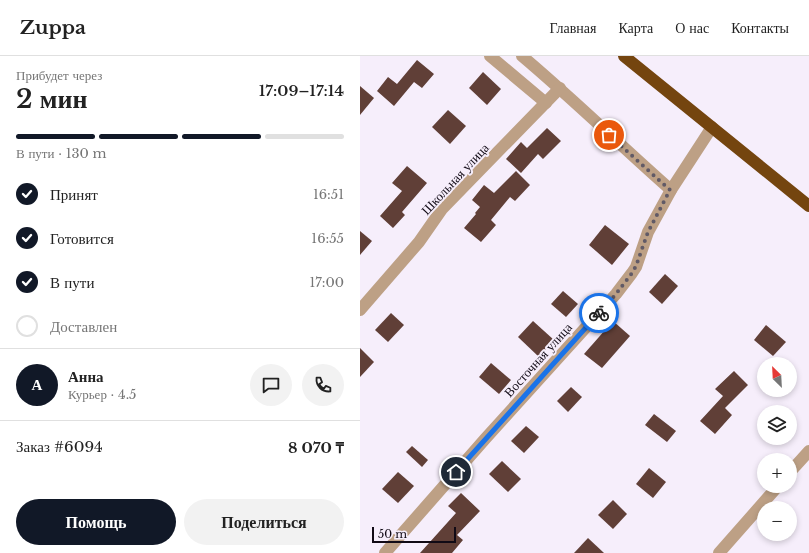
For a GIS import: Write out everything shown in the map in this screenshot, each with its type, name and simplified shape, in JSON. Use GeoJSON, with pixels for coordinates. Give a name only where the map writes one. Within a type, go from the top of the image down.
{"type":"FeatureCollection","features":[{"type":"Feature","properties":{"kind":"highway"},"geometry":{"type":"LineString","coordinates":[[624,56],[809,206]]}},
{"type":"Feature","properties":{"kind":"street"},"geometry":{"type":"LineString","coordinates":[[490,56],[546,103]]}},
{"type":"Feature","properties":{"kind":"street"},"geometry":{"type":"LineString","coordinates":[[522,56],[560,88],[618,144],[670,190]]}},
{"type":"Feature","properties":{"kind":"street","name":"Школьная улица"},"geometry":{"type":"LineString","coordinates":[[360,310],[419,242],[442,209],[560,88]]}},
{"type":"Feature","properties":{"kind":"street","name":"Восточная улица"},"geometry":{"type":"LineString","coordinates":[[385,553],[616,294],[636,266],[648,232],[670,190],[712,127]]}},
{"type":"Feature","properties":{"kind":"street"},"geometry":{"type":"LineString","coordinates":[[797,464],[809,451]]}},
{"type":"Feature","properties":{"kind":"street"},"geometry":{"type":"LineString","coordinates":[[719,553],[772,493]]}},
{"type":"Feature","properties":{"kind":"building"},"geometry":{"type":"Polygon","coordinates":[[[417,60],[434,74],[422,88],[414,82],[394,106],[377,91],[388,77],[397,84],[417,60]]]}},
{"type":"Feature","properties":{"kind":"building"},"geometry":{"type":"Polygon","coordinates":[[[483,72],[501,89],[487,105],[469,88],[483,72]]]}},
{"type":"Feature","properties":{"kind":"building"},"geometry":{"type":"Polygon","coordinates":[[[360,86],[374,98],[360,115],[360,86]]]}},
{"type":"Feature","properties":{"kind":"building"},"geometry":{"type":"Polygon","coordinates":[[[448,110],[466,126],[450,144],[432,127],[448,110]]]}},
{"type":"Feature","properties":{"kind":"building"},"geometry":{"type":"Polygon","coordinates":[[[547,128],[561,141],[543,159],[538,154],[521,173],[506,159],[521,142],[527,148],[547,128]]]}},
{"type":"Feature","properties":{"kind":"building"},"geometry":{"type":"Polygon","coordinates":[[[407,166],[427,183],[402,212],[405,215],[393,228],[380,216],[402,191],[392,183],[407,166]]]}},
{"type":"Feature","properties":{"kind":"building"},"geometry":{"type":"Polygon","coordinates":[[[516,171],[530,185],[515,201],[510,197],[491,220],[496,225],[481,242],[464,228],[480,207],[472,200],[484,185],[494,193],[516,171]]]}},
{"type":"Feature","properties":{"kind":"building"},"geometry":{"type":"Polygon","coordinates":[[[605,225],[629,244],[612,265],[589,245],[605,225]]]}},
{"type":"Feature","properties":{"kind":"building"},"geometry":{"type":"Polygon","coordinates":[[[360,231],[372,241],[360,255],[360,231]]]}},
{"type":"Feature","properties":{"kind":"building"},"geometry":{"type":"Polygon","coordinates":[[[665,274],[678,286],[662,304],[649,292],[665,274]]]}},
{"type":"Feature","properties":{"kind":"building"},"geometry":{"type":"Polygon","coordinates":[[[563,291],[578,304],[566,317],[551,304],[563,291]]]}},
{"type":"Feature","properties":{"kind":"building"},"geometry":{"type":"Polygon","coordinates":[[[391,313],[404,325],[388,342],[375,330],[391,313]]]}},
{"type":"Feature","properties":{"kind":"building"},"geometry":{"type":"Polygon","coordinates":[[[533,321],[554,340],[539,357],[518,337],[533,321]]]}},
{"type":"Feature","properties":{"kind":"building"},"geometry":{"type":"Polygon","coordinates":[[[613,321],[630,336],[602,368],[584,354],[613,321]]]}},
{"type":"Feature","properties":{"kind":"building"},"geometry":{"type":"Polygon","coordinates":[[[766,325],[786,342],[773,356],[754,340],[766,325]]]}},
{"type":"Feature","properties":{"kind":"building"},"geometry":{"type":"Polygon","coordinates":[[[360,348],[374,362],[360,377],[360,348]]]}},
{"type":"Feature","properties":{"kind":"building"},"geometry":{"type":"Polygon","coordinates":[[[491,363],[511,380],[499,394],[479,377],[491,363]]]}},
{"type":"Feature","properties":{"kind":"building"},"geometry":{"type":"Polygon","coordinates":[[[734,371],[748,385],[725,408],[732,415],[715,434],[700,421],[723,396],[715,389],[734,371]]]}},
{"type":"Feature","properties":{"kind":"building"},"geometry":{"type":"Polygon","coordinates":[[[571,387],[582,397],[568,412],[557,401],[571,387]]]}},
{"type":"Feature","properties":{"kind":"building"},"geometry":{"type":"Polygon","coordinates":[[[654,414],[676,431],[667,442],[645,425],[654,414]]]}},
{"type":"Feature","properties":{"kind":"building"},"geometry":{"type":"Polygon","coordinates":[[[526,426],[539,437],[524,453],[511,441],[526,426]]]}},
{"type":"Feature","properties":{"kind":"building"},"geometry":{"type":"Polygon","coordinates":[[[412,446],[428,460],[422,467],[406,452],[412,446]]]}},
{"type":"Feature","properties":{"kind":"building"},"geometry":{"type":"Polygon","coordinates":[[[502,461],[521,479],[508,492],[489,474],[502,461]]]}},
{"type":"Feature","properties":{"kind":"building"},"geometry":{"type":"Polygon","coordinates":[[[649,468],[666,482],[653,498],[636,484],[649,468]]]}},
{"type":"Feature","properties":{"kind":"building"},"geometry":{"type":"Polygon","coordinates":[[[398,472],[414,486],[398,503],[382,489],[398,472]]]}},
{"type":"Feature","properties":{"kind":"building"},"geometry":{"type":"Polygon","coordinates":[[[461,493],[480,511],[457,535],[463,540],[452,553],[420,553],[456,513],[448,506],[461,493]]]}},
{"type":"Feature","properties":{"kind":"building"},"geometry":{"type":"Polygon","coordinates":[[[613,500],[627,514],[613,529],[598,515],[613,500]]]}},
{"type":"Feature","properties":{"kind":"building"},"geometry":{"type":"Polygon","coordinates":[[[588,538],[604,553],[574,553],[588,538]]]}},
{"type":"Feature","properties":{"kind":"way so far"},"geometry":{"type":"LineString","coordinates":[[599,313],[632,273],[648,232],[670,190],[609,135]]}},
{"type":"Feature","properties":{"kind":"route"},"geometry":{"type":"LineString","coordinates":[[456,472],[599,313]]}}]}
